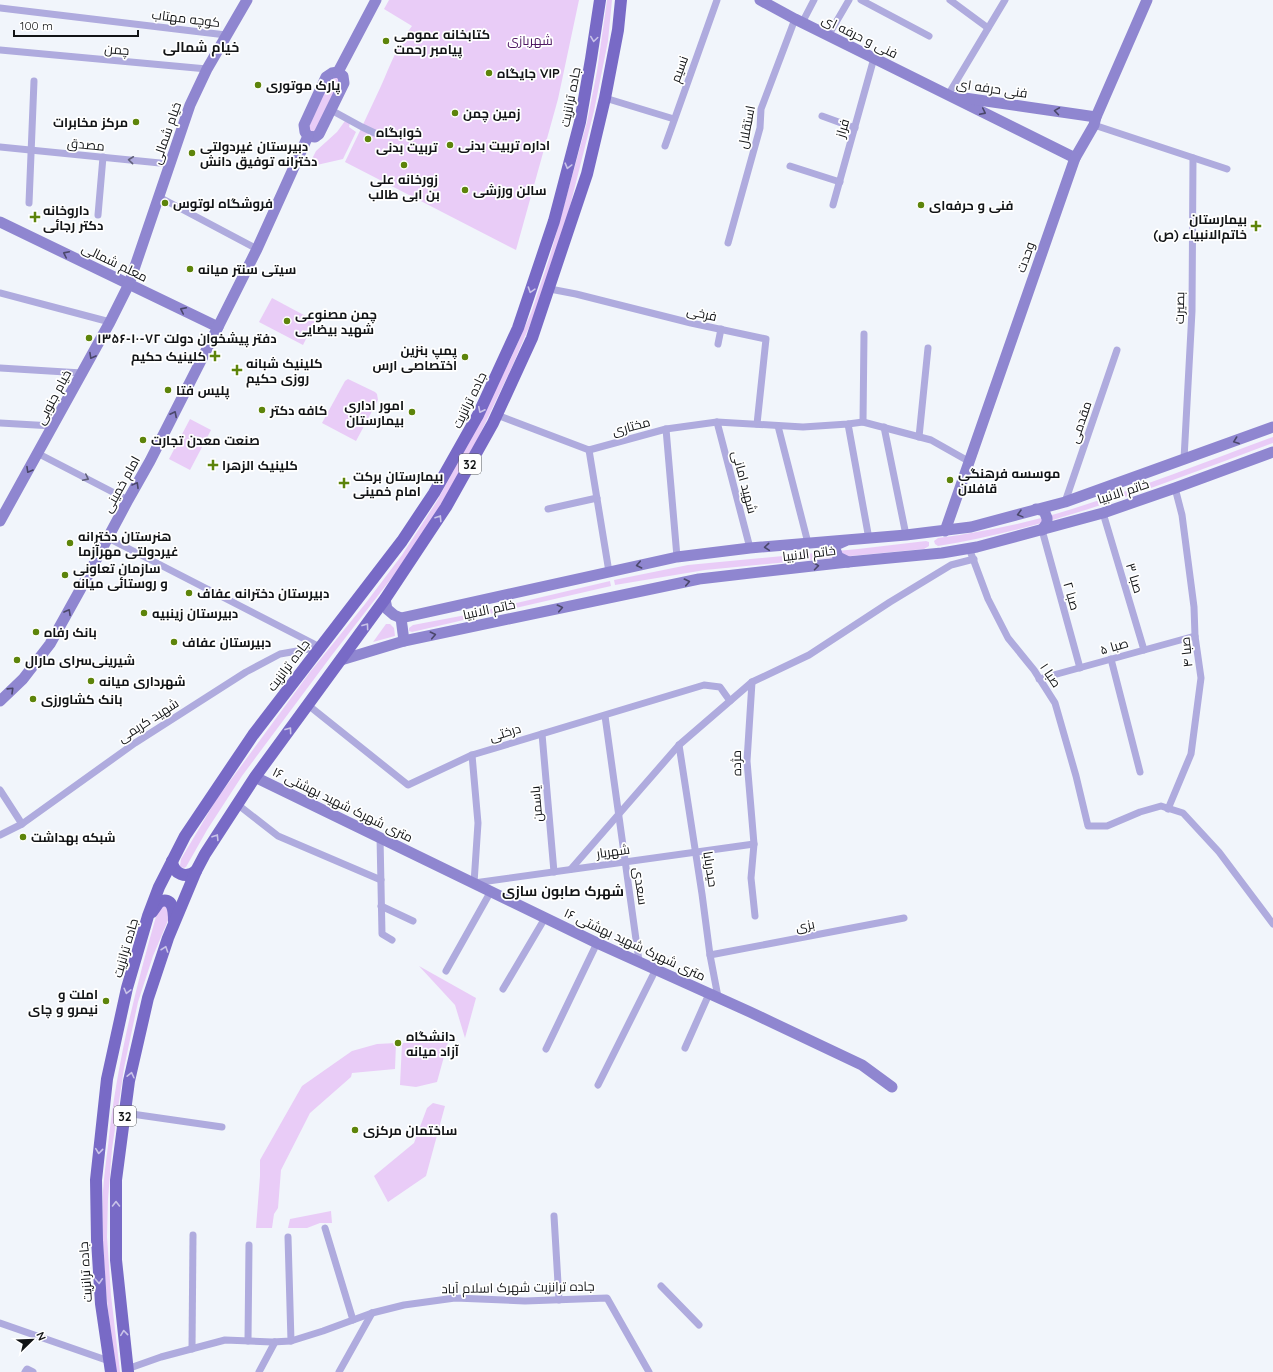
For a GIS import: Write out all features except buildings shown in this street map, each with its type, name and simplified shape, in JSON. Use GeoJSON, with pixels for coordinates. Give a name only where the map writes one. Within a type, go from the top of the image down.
{"type":"FeatureCollection","features":[{"type":"Feature","properties":{"kind":"main road","name":"خیام شمالی"},"geometry":{"type":"LineString","coordinates":[[128,284],[190,105],[207,69],[247,0]]}},
{"type":"Feature","properties":{"kind":"main road"},"geometry":{"type":"LineString","coordinates":[[338,72],[376,0]]}},
{"type":"Feature","properties":{"kind":"main road","name":"جاده ترانزیت"},"geometry":{"type":"LineString","coordinates":[[110,1366],[101,1304],[97,1240],[96,1180],[107,1079],[127,988],[148,916],[159,887],[185,836],[253,735],[402,541],[434,492],[469,433],[518,328],[554,221],[580,122],[600,0]]}},
{"type":"Feature","properties":{"kind":"main road","name":"32"},"geometry":{"type":"LineString","coordinates":[[128,1371],[116,1260],[116,1180],[129,1081],[148,998],[173,924],[196,871],[237,804],[255,777],[385,599],[446,507],[497,415],[532,338],[550,289],[587,174],[605,98],[618,30],[621,0]]}},
{"type":"Feature","properties":{"kind":"main road","name":"فنی و حرفه ای"},"geometry":{"type":"LineString","coordinates":[[760,0],[828,36],[948,95]]}},
{"type":"Feature","properties":{"kind":"main road","name":"وحدت"},"geometry":{"type":"LineString","coordinates":[[945,531],[1075,158],[1095,121],[1147,0]]}},
{"type":"Feature","properties":{"kind":"main road"},"geometry":{"type":"LineString","coordinates":[[338,72],[343,76],[344,83],[331,110],[320,134],[314,137],[308,136],[304,132],[304,124],[326,77],[332,73],[338,72]]}},
{"type":"Feature","properties":{"kind":"main road","name":"فنی حرفه ای"},"geometry":{"type":"LineString","coordinates":[[948,95],[1095,121]]}},
{"type":"Feature","properties":{"kind":"main road","name":"فنی حرفه ای"},"geometry":{"type":"LineString","coordinates":[[948,95],[1075,158]]}},
{"type":"Feature","properties":{"kind":"main road","name":"امام خمینی"},"geometry":{"type":"LineString","coordinates":[[0,701],[23,679],[50,644],[150,461],[257,249],[308,136]]}},
{"type":"Feature","properties":{"kind":"main road","name":"معلم شمالی"},"geometry":{"type":"LineString","coordinates":[[0,222],[218,327]]}},
{"type":"Feature","properties":{"kind":"main road","name":"خیام جنوبی"},"geometry":{"type":"LineString","coordinates":[[0,521],[39,454],[110,322],[128,284]]}},
{"type":"Feature","properties":{"kind":"main road","name":"خاتم الانبیا"},"geometry":{"type":"LineString","coordinates":[[401,618],[677,557],[750,548],[906,536],[971,527],[1065,502],[1273,427]]}},
{"type":"Feature","properties":{"kind":"main road","name":"خاتم الانبیا"},"geometry":{"type":"LineString","coordinates":[[341,660],[404,641],[700,579],[977,547],[1103,513],[1273,452]]}},
{"type":"Feature","properties":{"kind":"main road"},"geometry":{"type":"LineString","coordinates":[[1036,509],[1044,512],[1047,518],[1048,523],[1042,530]]}},
{"type":"Feature","properties":{"kind":"main road"},"geometry":{"type":"LineString","coordinates":[[846,540],[836,545],[835,549],[838,557],[848,562]]}},
{"type":"Feature","properties":{"kind":"main road"},"geometry":{"type":"LineString","coordinates":[[385,599],[387,609],[394,615],[401,618],[404,641]]}},
{"type":"Feature","properties":{"kind":"main road","name":"۱۶ متری شهرک شهيد بهشتی"},"geometry":{"type":"LineString","coordinates":[[255,777],[597,943],[639,961],[862,1065],[892,1087]]}},
{"type":"Feature","properties":{"kind":"main road"},"geometry":{"type":"LineString","coordinates":[[172,861],[173,868],[181,874],[190,874],[196,871]]}},
{"type":"Feature","properties":{"kind":"main road"},"geometry":{"type":"LineString","coordinates":[[148,916],[159,902],[166,901],[173,907],[173,924]]}},
{"type":"Feature","properties":{"kind":"street","name":"نسيم"},"geometry":{"type":"LineString","coordinates":[[665,146],[716,0]]}},
{"type":"Feature","properties":{"kind":"street","name":"استقلال"},"geometry":{"type":"LineString","coordinates":[[728,243],[760,128],[761,109],[799,21],[814,0]]}},
{"type":"Feature","properties":{"kind":"street"},"geometry":{"type":"LineString","coordinates":[[828,36],[849,0]]}},
{"type":"Feature","properties":{"kind":"street"},"geometry":{"type":"LineString","coordinates":[[861,0],[929,36]]}},
{"type":"Feature","properties":{"kind":"street"},"geometry":{"type":"LineString","coordinates":[[950,0],[988,28]]}},
{"type":"Feature","properties":{"kind":"street"},"geometry":{"type":"LineString","coordinates":[[948,95],[1005,0]]}},
{"type":"Feature","properties":{"kind":"street","name":"کوچه مهتاب"},"geometry":{"type":"LineString","coordinates":[[0,8],[226,35]]}},
{"type":"Feature","properties":{"kind":"street","name":"چمن"},"geometry":{"type":"LineString","coordinates":[[0,50],[207,69]]}},
{"type":"Feature","properties":{"kind":"street","name":"فراز"},"geometry":{"type":"LineString","coordinates":[[833,205],[874,58]]}},
{"type":"Feature","properties":{"kind":"street"},"geometry":{"type":"LineString","coordinates":[[29,203],[34,81]]}},
{"type":"Feature","properties":{"kind":"street"},"geometry":{"type":"LineString","coordinates":[[605,98],[674,119]]}},
{"type":"Feature","properties":{"kind":"street"},"geometry":{"type":"LineString","coordinates":[[331,110],[379,135]]}},
{"type":"Feature","properties":{"kind":"street"},"geometry":{"type":"LineString","coordinates":[[822,116],[855,128]]}},
{"type":"Feature","properties":{"kind":"street","name":"فنی حرفه ای"},"geometry":{"type":"LineString","coordinates":[[1095,121],[1193,158],[1227,169]]}},
{"type":"Feature","properties":{"kind":"street","name":"مصدق"},"geometry":{"type":"LineString","coordinates":[[0,148],[170,164]]}},
{"type":"Feature","properties":{"kind":"street"},"geometry":{"type":"LineString","coordinates":[[98,215],[103,157]]}},
{"type":"Feature","properties":{"kind":"street","name":"بصيرت"},"geometry":{"type":"LineString","coordinates":[[1184,459],[1192,311],[1193,158]]}},
{"type":"Feature","properties":{"kind":"street"},"geometry":{"type":"LineString","coordinates":[[790,166],[840,182]]}},
{"type":"Feature","properties":{"kind":"street"},"geometry":{"type":"LineString","coordinates":[[159,197],[257,249]]}},
{"type":"Feature","properties":{"kind":"street","name":"فرخی"},"geometry":{"type":"LineString","coordinates":[[550,289],[766,339],[757,424]]}},
{"type":"Feature","properties":{"kind":"street"},"geometry":{"type":"LineString","coordinates":[[0,293],[110,322]]}},
{"type":"Feature","properties":{"kind":"street"},"geometry":{"type":"LineString","coordinates":[[718,344],[721,329]]}},
{"type":"Feature","properties":{"kind":"street"},"geometry":{"type":"LineString","coordinates":[[863,422],[864,334]]}},
{"type":"Feature","properties":{"kind":"street"},"geometry":{"type":"LineString","coordinates":[[919,437],[928,348]]}},
{"type":"Feature","properties":{"kind":"street","name":"مقدمی"},"geometry":{"type":"LineString","coordinates":[[1065,502],[1117,350]]}},
{"type":"Feature","properties":{"kind":"street"},"geometry":{"type":"LineString","coordinates":[[0,368],[82,373]]}},
{"type":"Feature","properties":{"kind":"street"},"geometry":{"type":"LineString","coordinates":[[497,415],[589,450],[609,572]]}},
{"type":"Feature","properties":{"kind":"street","name":"مختاری"},"geometry":{"type":"LineString","coordinates":[[589,450],[666,429],[717,422],[803,427],[863,422],[931,440],[970,462]]}},
{"type":"Feature","properties":{"kind":"street","name":"شهید امانی"},"geometry":{"type":"LineString","coordinates":[[717,422],[750,548]]}},
{"type":"Feature","properties":{"kind":"street"},"geometry":{"type":"LineString","coordinates":[[0,423],[53,426]]}},
{"type":"Feature","properties":{"kind":"street"},"geometry":{"type":"LineString","coordinates":[[848,424],[869,538]]}},
{"type":"Feature","properties":{"kind":"street"},"geometry":{"type":"LineString","coordinates":[[778,426],[808,543]]}},
{"type":"Feature","properties":{"kind":"street"},"geometry":{"type":"LineString","coordinates":[[884,427],[906,536]]}},
{"type":"Feature","properties":{"kind":"street"},"geometry":{"type":"LineString","coordinates":[[666,429],[677,557]]}},
{"type":"Feature","properties":{"kind":"street"},"geometry":{"type":"LineString","coordinates":[[39,454],[128,500]]}},
{"type":"Feature","properties":{"kind":"street","name":"صبا ۴"},"geometry":{"type":"LineString","coordinates":[[1168,808],[1191,754],[1201,678],[1195,636],[1194,607],[1182,515],[1175,488]]}},
{"type":"Feature","properties":{"kind":"street"},"geometry":{"type":"LineString","coordinates":[[548,509],[597,498]]}},
{"type":"Feature","properties":{"kind":"street","name":"صبا ۳"},"geometry":{"type":"LineString","coordinates":[[1103,513],[1144,650]]}},
{"type":"Feature","properties":{"kind":"street","name":"صبا ۲"},"geometry":{"type":"LineString","coordinates":[[1042,530],[1080,668]]}},
{"type":"Feature","properties":{"kind":"street"},"geometry":{"type":"LineString","coordinates":[[108,538],[320,647]]}},
{"type":"Feature","properties":{"kind":"street","name":"صبا ۱"},"geometry":{"type":"LineString","coordinates":[[969,548],[988,599],[1008,638],[1055,703],[1076,776],[1088,826],[1108,826],[1140,812],[1161,806],[1168,808]]}},
{"type":"Feature","properties":{"kind":"street"},"geometry":{"type":"LineString","coordinates":[[571,869],[678,745],[752,682],[809,655],[890,602],[951,565],[974,560]]}},
{"type":"Feature","properties":{"kind":"street","name":"صبا ۵"},"geometry":{"type":"LineString","coordinates":[[1039,679],[1195,636]]}},
{"type":"Feature","properties":{"kind":"street","name":"شهید کریمی"},"geometry":{"type":"LineString","coordinates":[[0,834],[22,824],[125,750],[246,672],[280,654],[320,647]]}},
{"type":"Feature","properties":{"kind":"street"},"geometry":{"type":"LineString","coordinates":[[1111,659],[1140,772]]}},
{"type":"Feature","properties":{"kind":"street","name":"مژده"},"geometry":{"type":"LineString","coordinates":[[752,682],[747,761],[754,844],[751,878],[755,916]]}},
{"type":"Feature","properties":{"kind":"street","name":"درختی"},"geometry":{"type":"LineString","coordinates":[[308,705],[408,785],[472,755],[704,685],[720,688],[730,700]]}},
{"type":"Feature","properties":{"kind":"street","name":"سعدی"},"geometry":{"type":"LineString","coordinates":[[605,716],[639,961]]}},
{"type":"Feature","properties":{"kind":"street","name":"یاسمن"},"geometry":{"type":"LineString","coordinates":[[542,734],[554,872]]}},
{"type":"Feature","properties":{"kind":"street","name":"حیدربابا"},"geometry":{"type":"LineString","coordinates":[[678,745],[702,894],[710,955],[713,996]]}},
{"type":"Feature","properties":{"kind":"street"},"geometry":{"type":"LineString","coordinates":[[472,755],[478,823],[474,883]]}},
{"type":"Feature","properties":{"kind":"street"},"geometry":{"type":"LineString","coordinates":[[0,790],[22,824]]}},
{"type":"Feature","properties":{"kind":"street"},"geometry":{"type":"LineString","coordinates":[[237,804],[278,836],[381,880]]}},
{"type":"Feature","properties":{"kind":"street"},"geometry":{"type":"LineString","coordinates":[[1168,808],[1183,814],[1219,852],[1273,924]]}},
{"type":"Feature","properties":{"kind":"street"},"geometry":{"type":"LineString","coordinates":[[380,837],[382,934],[392,940]]}},
{"type":"Feature","properties":{"kind":"street","name":"شهریار"},"geometry":{"type":"LineString","coordinates":[[474,883],[754,844]]}},
{"type":"Feature","properties":{"kind":"street"},"geometry":{"type":"LineString","coordinates":[[446,971],[491,892]]}},
{"type":"Feature","properties":{"kind":"street"},"geometry":{"type":"LineString","coordinates":[[381,906],[414,921]]}},
{"type":"Feature","properties":{"kind":"street"},"geometry":{"type":"LineString","coordinates":[[503,990],[545,918]]}},
{"type":"Feature","properties":{"kind":"street","name":"بزی"},"geometry":{"type":"LineString","coordinates":[[710,955],[904,918]]}},
{"type":"Feature","properties":{"kind":"street"},"geometry":{"type":"LineString","coordinates":[[546,1049],[597,943]]}},
{"type":"Feature","properties":{"kind":"street"},"geometry":{"type":"LineString","coordinates":[[598,1085],[656,970]]}},
{"type":"Feature","properties":{"kind":"street"},"geometry":{"type":"LineString","coordinates":[[685,1048],[713,996]]}},
{"type":"Feature","properties":{"kind":"street"},"geometry":{"type":"LineString","coordinates":[[125,1113],[222,1127]]}},
{"type":"Feature","properties":{"kind":"street"},"geometry":{"type":"LineString","coordinates":[[554,1216],[559,1300]]}},
{"type":"Feature","properties":{"kind":"street"},"geometry":{"type":"LineString","coordinates":[[325,1228],[353,1320]]}},
{"type":"Feature","properties":{"kind":"street"},"geometry":{"type":"LineString","coordinates":[[192,1349],[193,1235]]}},
{"type":"Feature","properties":{"kind":"street"},"geometry":{"type":"LineString","coordinates":[[288,1237],[291,1341]]}},
{"type":"Feature","properties":{"kind":"street"},"geometry":{"type":"LineString","coordinates":[[248,1341],[249,1245]]}},
{"type":"Feature","properties":{"kind":"street"},"geometry":{"type":"LineString","coordinates":[[661,1286],[699,1326]]}},
{"type":"Feature","properties":{"kind":"street","name":"جاده ترانزیت شهرک اسلام آباد"},"geometry":{"type":"LineString","coordinates":[[128,1371],[162,1357],[225,1340],[275,1342],[291,1341],[372,1313],[404,1305],[455,1298],[525,1301],[607,1298],[649,1372]]}},
{"type":"Feature","properties":{"kind":"street"},"geometry":{"type":"LineString","coordinates":[[339,1372],[372,1313]]}},
{"type":"Feature","properties":{"kind":"street"},"geometry":{"type":"LineString","coordinates":[[0,1323],[110,1366]]}},
{"type":"Feature","properties":{"kind":"street"},"geometry":{"type":"LineString","coordinates":[[259,1372],[275,1342]]}},
{"type":"Feature","properties":{"kind":"street"},"geometry":{"type":"LineString","coordinates":[[25,1372],[27,1369],[33,1372]]}},
{"type":"Feature","properties":{"kind":"green space","name":"اداره تربیت بدنی"},"geometry":{"type":"Polygon","coordinates":[[[389,0],[579,0],[558,99],[516,250],[345,162],[398,47],[412,26],[384,9],[389,0]]]}},
{"type":"Feature","properties":{"kind":"green space"},"geometry":{"type":"Polygon","coordinates":[[[607,0],[612,0],[608,41],[594,111],[568,214],[544,292],[511,369],[471,453],[430,524],[394,575],[242,776],[207,830],[186,867],[181,867],[181,859],[216,800],[310,672],[365,604],[402,555],[437,501],[477,427],[511,358],[531,313],[550,256],[587,122],[597,71],[607,0]]]}},
{"type":"Feature","properties":{"kind":"green space"},"geometry":{"type":"Polygon","coordinates":[[[332,75],[341,78],[318,132],[307,131],[332,75]]]}},
{"type":"Feature","properties":{"kind":"green space"},"geometry":{"type":"Polygon","coordinates":[[[345,121],[350,123],[349,127],[356,132],[343,159],[308,167],[316,151],[337,132],[345,121]]]}},
{"type":"Feature","properties":{"kind":"green space","name":"چمن مصنوعی شهید بیضایی"},"geometry":{"type":"Polygon","coordinates":[[[272,298],[315,321],[303,345],[259,322],[272,298]]]}},
{"type":"Feature","properties":{"kind":"green space"},"geometry":{"type":"Polygon","coordinates":[[[348,379],[375,392],[378,400],[356,441],[322,423],[345,381],[348,379]]]}},
{"type":"Feature","properties":{"kind":"green space"},"geometry":{"type":"Polygon","coordinates":[[[190,419],[211,430],[190,470],[169,459],[190,419]]]}},
{"type":"Feature","properties":{"kind":"green space"},"geometry":{"type":"Polygon","coordinates":[[[1273,437],[1273,443],[1150,489],[1066,516],[981,538],[938,546],[934,541],[938,538],[1022,523],[1072,509],[1148,484],[1273,437]]]}},
{"type":"Feature","properties":{"kind":"green space"},"geometry":{"type":"Polygon","coordinates":[[[926,541],[929,542],[929,546],[924,549],[705,570],[615,585],[614,580],[688,565],[926,541]]]}},
{"type":"Feature","properties":{"kind":"green space"},"geometry":{"type":"Polygon","coordinates":[[[610,581],[611,586],[412,632],[409,631],[409,628],[413,625],[466,615],[610,581]]]}},
{"type":"Feature","properties":{"kind":"green space"},"geometry":{"type":"Polygon","coordinates":[[[386,624],[390,624],[394,628],[395,636],[373,642],[386,624]]]}},
{"type":"Feature","properties":{"kind":"green space"},"geometry":{"type":"Polygon","coordinates":[[[166,905],[169,918],[153,956],[138,1002],[124,1068],[112,1149],[107,1237],[111,1295],[120,1372],[116,1372],[107,1304],[104,1259],[104,1174],[116,1087],[127,1029],[157,913],[162,906],[166,905]]]}},
{"type":"Feature","properties":{"kind":"green space"},"geometry":{"type":"Polygon","coordinates":[[[419,966],[476,998],[465,1038],[455,1005],[419,966]]]}},
{"type":"Feature","properties":{"kind":"green space"},"geometry":{"type":"Polygon","coordinates":[[[448,1042],[437,1082],[416,1087],[400,1085],[402,1043],[448,1042]]]}},
{"type":"Feature","properties":{"kind":"green space"},"geometry":{"type":"Polygon","coordinates":[[[396,1043],[395,1069],[352,1073],[351,1077],[310,1113],[281,1170],[278,1208],[274,1214],[272,1228],[256,1228],[260,1160],[302,1086],[352,1051],[377,1044],[396,1043]]]}},
{"type":"Feature","properties":{"kind":"green space"},"geometry":{"type":"Polygon","coordinates":[[[433,1103],[445,1106],[426,1176],[388,1202],[374,1176],[414,1143],[427,1108],[433,1103]]]}},
{"type":"Feature","properties":{"kind":"green space"},"geometry":{"type":"Polygon","coordinates":[[[331,1211],[332,1223],[320,1223],[307,1228],[288,1228],[290,1219],[331,1211]]]}},
{"type":"Feature","properties":{"kind":"place","name":"کتابخانه عمومی پیامبر رحمت"},"geometry":{"type":"Point","coordinates":[386,41]}},
{"type":"Feature","properties":{"kind":"place","name":"جایگاه VIP"},"geometry":{"type":"Point","coordinates":[489,73]}},
{"type":"Feature","properties":{"kind":"place","name":"پارک موتوری"},"geometry":{"type":"Point","coordinates":[258,85]}},
{"type":"Feature","properties":{"kind":"place","name":"زمین چمن"},"geometry":{"type":"Point","coordinates":[455,113]}},
{"type":"Feature","properties":{"kind":"place","name":"مرکز مخابرات"},"geometry":{"type":"Point","coordinates":[136,122]}},
{"type":"Feature","properties":{"kind":"place","name":"خوابگاه تربیت بدنی"},"geometry":{"type":"Point","coordinates":[368,139]}},
{"type":"Feature","properties":{"kind":"place","name":"اداره تربیت بدنی"},"geometry":{"type":"Point","coordinates":[450,145]}},
{"type":"Feature","properties":{"kind":"place","name":"دبیرستان غیردولتی دخترانه توفیق دانش"},"geometry":{"type":"Point","coordinates":[192,153]}},
{"type":"Feature","properties":{"kind":"place","name":"زورخانه علی بن ابی طالب"},"geometry":{"type":"Point","coordinates":[404,165]}},
{"type":"Feature","properties":{"kind":"place","name":"سالن ورزشی"},"geometry":{"type":"Point","coordinates":[465,190]}},
{"type":"Feature","properties":{"kind":"place","name":"فروشگاه لوتوس"},"geometry":{"type":"Point","coordinates":[165,203]}},
{"type":"Feature","properties":{"kind":"place","name":"فنی و حرفه‌ای"},"geometry":{"type":"Point","coordinates":[921,205]}},
{"type":"Feature","properties":{"kind":"place","name":"داروخانه دکتر رجائی"},"geometry":{"type":"Point","coordinates":[35,217]}},
{"type":"Feature","properties":{"kind":"place","name":"بیمارستان خاتم‌الانبیاء (ص)"},"geometry":{"type":"Point","coordinates":[1256,226]}},
{"type":"Feature","properties":{"kind":"place","name":"سیتی سنتر میانه"},"geometry":{"type":"Point","coordinates":[190,269]}},
{"type":"Feature","properties":{"kind":"place","name":"چمن مصنوعی شهید بیضایی"},"geometry":{"type":"Point","coordinates":[287,321]}},
{"type":"Feature","properties":{"kind":"place","name":"دفتر پیشخوان دولت ۷۲-۱۰-۱۳۵۶"},"geometry":{"type":"Point","coordinates":[89,338]}},
{"type":"Feature","properties":{"kind":"place","name":"کلینیک حکیم"},"geometry":{"type":"Point","coordinates":[215,356]}},
{"type":"Feature","properties":{"kind":"place","name":"پمپ بنزین اختصاصی ارس"},"geometry":{"type":"Point","coordinates":[465,357]}},
{"type":"Feature","properties":{"kind":"place","name":"کلینیک شبانه روزی حکیم"},"geometry":{"type":"Point","coordinates":[237,370]}},
{"type":"Feature","properties":{"kind":"place","name":"پلیس فتا"},"geometry":{"type":"Point","coordinates":[168,390]}},
{"type":"Feature","properties":{"kind":"place","name":"کافه دکتر"},"geometry":{"type":"Point","coordinates":[262,410]}},
{"type":"Feature","properties":{"kind":"place","name":"امور اداری بیمارستان"},"geometry":{"type":"Point","coordinates":[412,412]}},
{"type":"Feature","properties":{"kind":"place","name":"صنعت معدن تجارت"},"geometry":{"type":"Point","coordinates":[143,440]}},
{"type":"Feature","properties":{"kind":"place","name":"کلینیک الزهرا"},"geometry":{"type":"Point","coordinates":[213,465]}},
{"type":"Feature","properties":{"kind":"place","name":"موسسه فرهنگی قافلان"},"geometry":{"type":"Point","coordinates":[950,480]}},
{"type":"Feature","properties":{"kind":"place","name":"بیمارستان برکت امام خمینی"},"geometry":{"type":"Point","coordinates":[344,483]}},
{"type":"Feature","properties":{"kind":"place","name":"هنرستان دخترانه غیردولتی مهرآزما"},"geometry":{"type":"Point","coordinates":[70,543]}},
{"type":"Feature","properties":{"kind":"place","name":"سازمان تعاونی و روستائی میانه"},"geometry":{"type":"Point","coordinates":[65,575]}},
{"type":"Feature","properties":{"kind":"place","name":"دبیرستان دخترانه عفاف"},"geometry":{"type":"Point","coordinates":[189,593]}},
{"type":"Feature","properties":{"kind":"place","name":"دبیرستان زینبیه"},"geometry":{"type":"Point","coordinates":[144,613]}},
{"type":"Feature","properties":{"kind":"place","name":"بانک رفاه"},"geometry":{"type":"Point","coordinates":[36,632]}},
{"type":"Feature","properties":{"kind":"place","name":"دبیرستان عفاف"},"geometry":{"type":"Point","coordinates":[174,642]}},
{"type":"Feature","properties":{"kind":"place","name":"شیرینی‌سرای مارال"},"geometry":{"type":"Point","coordinates":[17,660]}},
{"type":"Feature","properties":{"kind":"place","name":"شهرداری میانه"},"geometry":{"type":"Point","coordinates":[91,681]}},
{"type":"Feature","properties":{"kind":"place","name":"بانک کشاورزی"},"geometry":{"type":"Point","coordinates":[33,699]}},
{"type":"Feature","properties":{"kind":"place","name":"شبکه بهداشت"},"geometry":{"type":"Point","coordinates":[23,837]}},
{"type":"Feature","properties":{"kind":"place","name":"املت و نیمرو و چای"},"geometry":{"type":"Point","coordinates":[106,1001]}},
{"type":"Feature","properties":{"kind":"place","name":"دانشگاه آزاد میانه"},"geometry":{"type":"Point","coordinates":[398,1043]}},
{"type":"Feature","properties":{"kind":"place","name":"ساختمان مرکزی"},"geometry":{"type":"Point","coordinates":[355,1130]}},
{"type":"Feature","properties":{"kind":"district","name":"خیام شمالی"},"geometry":{"type":"Point","coordinates":[201,47]}},
{"type":"Feature","properties":{"kind":"district","name":"شهرک صابون سازی"},"geometry":{"type":"Point","coordinates":[563,891]}},
{"type":"Feature","properties":{"kind":"park label","name":"شهربازی"},"geometry":{"type":"Point","coordinates":[530,40]}}]}
